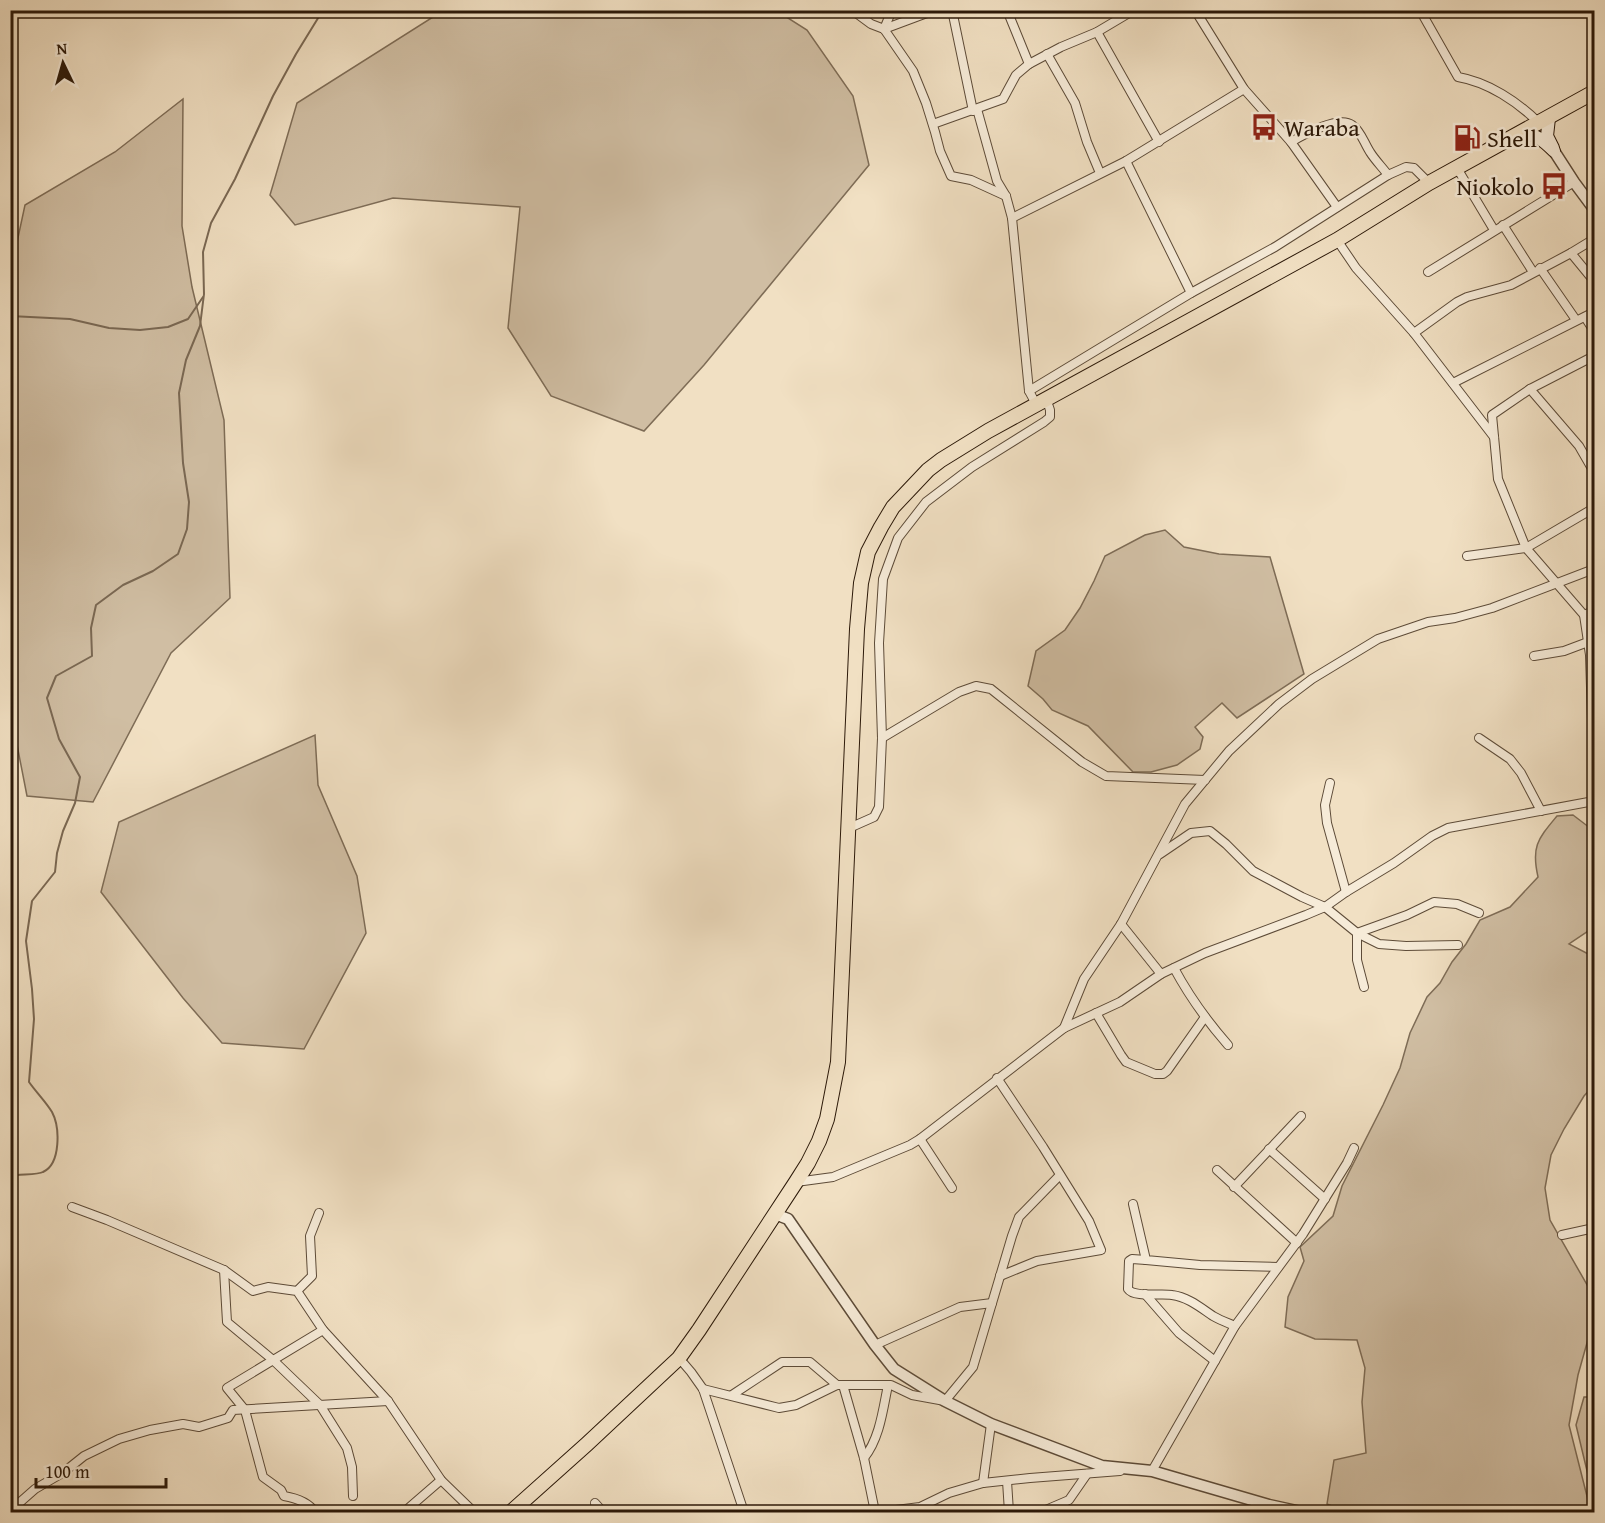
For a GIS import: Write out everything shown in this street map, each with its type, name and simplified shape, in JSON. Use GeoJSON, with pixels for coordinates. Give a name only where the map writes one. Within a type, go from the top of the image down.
{"type":"FeatureCollection","features":[{"type":"Feature","properties":{"kind":"main road"},"geometry":{"type":"LineString","coordinates":[[511,1512],[679,1358],[796,1182],[822,1134],[838,1062],[847,829],[861,583],[868,552],[880,527],[894,507],[928,470],[941,460],[1037,398],[1337,240],[1429,183],[1594,92]]}},
{"type":"Feature","properties":{"kind":"main road"},"geometry":{"type":"LineString","coordinates":[[1544,120],[1547,136],[1554,151]]}},
{"type":"Feature","properties":{"kind":"main road"},"geometry":{"type":"LineString","coordinates":[[1523,132],[1536,135],[1554,151]]}},
{"type":"Feature","properties":{"kind":"street"},"geometry":{"type":"LineString","coordinates":[[852,10],[871,24],[884,29],[913,71],[933,124],[940,151],[951,176],[972,180],[1006,196]]}},
{"type":"Feature","properties":{"kind":"street"},"geometry":{"type":"LineString","coordinates":[[884,29],[892,10]]}},
{"type":"Feature","properties":{"kind":"street"},"geometry":{"type":"LineString","coordinates":[[884,29],[935,10]]}},
{"type":"Feature","properties":{"kind":"street"},"geometry":{"type":"LineString","coordinates":[[847,829],[874,817],[879,807],[882,738],[879,643],[883,579],[898,538],[926,502],[972,467],[1050,417],[1050,410],[1037,398],[1012,218],[975,110],[952,10]]}},
{"type":"Feature","properties":{"kind":"street"},"geometry":{"type":"LineString","coordinates":[[1007,10],[1029,64]]}},
{"type":"Feature","properties":{"kind":"street"},"geometry":{"type":"LineString","coordinates":[[933,124],[1003,99],[1016,75],[1029,64],[1096,32],[1134,10]]}},
{"type":"Feature","properties":{"kind":"street"},"geometry":{"type":"LineString","coordinates":[[1195,10],[1244,89],[1291,142],[1337,207]]}},
{"type":"Feature","properties":{"kind":"street"},"geometry":{"type":"LineString","coordinates":[[1420,10],[1458,77],[1470,79],[1490,88],[1544,120]]}},
{"type":"Feature","properties":{"kind":"street"},"geometry":{"type":"LineString","coordinates":[[1096,32],[1159,142]]}},
{"type":"Feature","properties":{"kind":"street"},"geometry":{"type":"LineString","coordinates":[[1047,54],[1075,103],[1100,173]]}},
{"type":"Feature","properties":{"kind":"street"},"geometry":{"type":"LineString","coordinates":[[1012,218],[1126,161],[1244,89]]}},
{"type":"Feature","properties":{"kind":"street"},"geometry":{"type":"LineString","coordinates":[[1291,142],[1310,130],[1347,122],[1358,131],[1370,153],[1388,175]]}},
{"type":"Feature","properties":{"kind":"street"},"geometry":{"type":"LineString","coordinates":[[1554,151],[1574,182],[1590,195],[1594,209]]}},
{"type":"Feature","properties":{"kind":"street"},"geometry":{"type":"LineString","coordinates":[[1126,161],[1191,293]]}},
{"type":"Feature","properties":{"kind":"street"},"geometry":{"type":"LineString","coordinates":[[1037,398],[1191,293],[1275,247],[1388,175],[1406,167],[1414,168],[1429,183]]}},
{"type":"Feature","properties":{"kind":"street"},"geometry":{"type":"LineString","coordinates":[[1458,168],[1494,230]]}},
{"type":"Feature","properties":{"kind":"street"},"geometry":{"type":"LineString","coordinates":[[1428,272],[1574,182]]}},
{"type":"Feature","properties":{"kind":"street"},"geometry":{"type":"LineString","coordinates":[[1503,225],[1537,270],[1594,331]]}},
{"type":"Feature","properties":{"kind":"street"},"geometry":{"type":"LineString","coordinates":[[1413,333],[1457,302],[1511,285],[1594,239]]}},
{"type":"Feature","properties":{"kind":"street"},"geometry":{"type":"LineString","coordinates":[[1337,240],[1356,268],[1413,333],[1494,437]]}},
{"type":"Feature","properties":{"kind":"street"},"geometry":{"type":"LineString","coordinates":[[1571,253],[1594,281]]}},
{"type":"Feature","properties":{"kind":"street"},"geometry":{"type":"LineString","coordinates":[[1453,383],[1594,312]]}},
{"type":"Feature","properties":{"kind":"street"},"geometry":{"type":"LineString","coordinates":[[1594,356],[1530,389],[1492,415],[1498,479],[1526,548],[1584,615],[1592,655],[1594,783]]}},
{"type":"Feature","properties":{"kind":"street"},"geometry":{"type":"LineString","coordinates":[[1530,389],[1579,446],[1594,472]]}},
{"type":"Feature","properties":{"kind":"street"},"geometry":{"type":"LineString","coordinates":[[1467,555],[1526,548],[1594,508]]}},
{"type":"Feature","properties":{"kind":"street"},"geometry":{"type":"LineString","coordinates":[[1064,1028],[1084,979],[1121,924],[1185,804],[1229,751],[1279,704],[1312,679],[1378,639],[1428,622],[1455,618],[1492,608],[1594,569]]}},
{"type":"Feature","properties":{"kind":"street"},"geometry":{"type":"LineString","coordinates":[[1584,615],[1594,611]]}},
{"type":"Feature","properties":{"kind":"street"},"geometry":{"type":"LineString","coordinates":[[1534,656],[1564,651],[1588,642]]}},
{"type":"Feature","properties":{"kind":"street"},"geometry":{"type":"LineString","coordinates":[[882,738],[959,692],[976,686],[991,689],[1082,762],[1106,776],[1205,780]]}},
{"type":"Feature","properties":{"kind":"street"},"geometry":{"type":"LineString","coordinates":[[1479,738],[1510,759],[1516,766],[1541,811]]}},
{"type":"Feature","properties":{"kind":"street"},"geometry":{"type":"LineString","coordinates":[[1330,783],[1325,806],[1327,824],[1346,891]]}},
{"type":"Feature","properties":{"kind":"street"},"geometry":{"type":"LineString","coordinates":[[796,1182],[834,1177],[910,1145],[1064,1028],[1120,1002],[1161,974],[1205,953],[1325,907],[1346,891],[1394,864],[1432,836],[1448,828],[1594,801]]}},
{"type":"Feature","properties":{"kind":"street"},"geometry":{"type":"LineString","coordinates":[[1157,856],[1191,833],[1210,831],[1253,871],[1325,907],[1357,933],[1380,944],[1458,945]]}},
{"type":"Feature","properties":{"kind":"street"},"geometry":{"type":"LineString","coordinates":[[1357,933],[1407,915],[1434,902],[1457,904],[1479,913]]}},
{"type":"Feature","properties":{"kind":"street"},"geometry":{"type":"LineString","coordinates":[[1121,924],[1161,974]]}},
{"type":"Feature","properties":{"kind":"street"},"geometry":{"type":"LineString","coordinates":[[1357,933],[1357,960],[1364,987]]}},
{"type":"Feature","properties":{"kind":"street"},"geometry":{"type":"LineString","coordinates":[[1174,968],[1187,991],[1228,1046]]}},
{"type":"Feature","properties":{"kind":"street"},"geometry":{"type":"LineString","coordinates":[[1096,1013],[1126,1062],[1159,1075],[1167,1071],[1205,1017]]}},
{"type":"Feature","properties":{"kind":"street"},"geometry":{"type":"LineString","coordinates":[[997,1078],[1089,1221],[1101,1250],[1036,1261],[1000,1276]]}},
{"type":"Feature","properties":{"kind":"street"},"geometry":{"type":"LineString","coordinates":[[1234,1187],[1301,1116]]}},
{"type":"Feature","properties":{"kind":"street"},"geometry":{"type":"LineString","coordinates":[[920,1139],[952,1188]]}},
{"type":"Feature","properties":{"kind":"street"},"geometry":{"type":"LineString","coordinates":[[1152,1471],[1235,1326],[1297,1243],[1354,1148]]}},
{"type":"Feature","properties":{"kind":"street"},"geometry":{"type":"LineString","coordinates":[[1269,1149],[1325,1199]]}},
{"type":"Feature","properties":{"kind":"street"},"geometry":{"type":"LineString","coordinates":[[1217,1170],[1297,1243]]}},
{"type":"Feature","properties":{"kind":"street"},"geometry":{"type":"LineString","coordinates":[[945,1401],[973,1367],[1019,1217],[1060,1175]]}},
{"type":"Feature","properties":{"kind":"street"},"geometry":{"type":"LineString","coordinates":[[1134,1204],[1146,1260]]}},
{"type":"Feature","properties":{"kind":"street"},"geometry":{"type":"LineString","coordinates":[[72,1207],[224,1270],[253,1291],[268,1287],[297,1292],[323,1329],[388,1401],[441,1480],[474,1512]]}},
{"type":"Feature","properties":{"kind":"street"},"geometry":{"type":"LineString","coordinates":[[297,1292],[312,1276],[310,1236],[319,1213]]}},
{"type":"Feature","properties":{"kind":"street"},"geometry":{"type":"LineString","coordinates":[[775,1214],[788,1219],[894,1369],[945,1401],[991,1424],[1102,1466],[1152,1471],[1301,1512]]}},
{"type":"Feature","properties":{"kind":"street"},"geometry":{"type":"LineString","coordinates":[[1562,1235],[1594,1228]]}},
{"type":"Feature","properties":{"kind":"street"},"geometry":{"type":"LineString","coordinates":[[1235,1326],[1214,1317],[1192,1302],[1174,1295],[1131,1293],[1128,1289],[1130,1261],[1278,1267]]}},
{"type":"Feature","properties":{"kind":"street"},"geometry":{"type":"LineString","coordinates":[[224,1270],[227,1322],[273,1360],[320,1405],[347,1448],[352,1467],[353,1496]]}},
{"type":"Feature","properties":{"kind":"street"},"geometry":{"type":"LineString","coordinates":[[1145,1294],[1179,1333],[1215,1361]]}},
{"type":"Feature","properties":{"kind":"street"},"geometry":{"type":"LineString","coordinates":[[875,1345],[960,1307],[992,1303]]}},
{"type":"Feature","properties":{"kind":"street"},"geometry":{"type":"LineString","coordinates":[[315,1512],[311,1506],[295,1498],[284,1496],[281,1490],[263,1478],[245,1410],[227,1388],[323,1329]]}},
{"type":"Feature","properties":{"kind":"street"},"geometry":{"type":"LineString","coordinates":[[679,1358],[703,1389],[744,1512]]}},
{"type":"Feature","properties":{"kind":"street"},"geometry":{"type":"LineString","coordinates":[[732,1395],[782,1362],[810,1362],[840,1385],[864,1458],[878,1512],[920,1507],[949,1493],[983,1483],[1140,1470]]}},
{"type":"Feature","properties":{"kind":"street"},"geometry":{"type":"LineString","coordinates":[[703,1389],[779,1408],[796,1406],[840,1385],[891,1385],[912,1395],[945,1401]]}},
{"type":"Feature","properties":{"kind":"street"},"geometry":{"type":"LineString","coordinates":[[864,1458],[871,1449],[879,1428],[888,1385]]}},
{"type":"Feature","properties":{"kind":"street"},"geometry":{"type":"LineString","coordinates":[[10,1510],[35,1489],[64,1472],[84,1456],[119,1439],[150,1430],[183,1424],[199,1427],[228,1418],[233,1410],[388,1401]]}},
{"type":"Feature","properties":{"kind":"street"},"geometry":{"type":"LineString","coordinates":[[983,1483],[991,1424]]}},
{"type":"Feature","properties":{"kind":"street"},"geometry":{"type":"LineString","coordinates":[[1041,1512],[1069,1500],[1087,1474]]}},
{"type":"Feature","properties":{"kind":"street"},"geometry":{"type":"LineString","coordinates":[[409,1511],[441,1480]]}},
{"type":"Feature","properties":{"kind":"street"},"geometry":{"type":"LineString","coordinates":[[1007,1481],[1009,1512]]}},
{"type":"Feature","properties":{"kind":"street"},"geometry":{"type":"LineString","coordinates":[[594,1503],[603,1512]]}},
{"type":"Feature","properties":{"kind":"shaded area"},"geometry":{"type":"Polygon","coordinates":[[[444,10],[777,11],[807,30],[853,96],[869,165],[704,365],[644,431],[551,396],[508,328],[520,207],[393,198],[295,225],[270,195],[297,103],[444,10]]]}},
{"type":"Feature","properties":{"kind":"shaded area"},"geometry":{"type":"Polygon","coordinates":[[[183,99],[182,226],[192,287],[224,420],[230,598],[171,653],[93,802],[27,796],[10,698],[10,275],[25,205],[115,152],[183,99]]]}},
{"type":"Feature","properties":{"kind":"shaded area"},"geometry":{"type":"Polygon","coordinates":[[[1165,530],[1184,547],[1219,554],[1270,557],[1304,674],[1237,718],[1222,703],[1195,727],[1203,737],[1200,749],[1177,765],[1151,772],[1133,772],[1088,726],[1052,710],[1028,686],[1036,651],[1065,630],[1080,608],[1105,556],[1145,535],[1165,530]]]}},
{"type":"Feature","properties":{"kind":"shaded area"},"geometry":{"type":"Polygon","coordinates":[[[315,735],[318,785],[357,876],[366,933],[304,1049],[222,1043],[183,998],[101,892],[119,822],[315,735]]]}},
{"type":"Feature","properties":{"kind":"shaded area"},"geometry":{"type":"Polygon","coordinates":[[[1573,815],[1594,831],[1594,927],[1569,944],[1594,957],[1594,1085],[1584,1096],[1551,1155],[1545,1188],[1550,1220],[1594,1297],[1594,1318],[1578,1375],[1569,1425],[1591,1512],[1346,1512],[1327,1504],[1334,1460],[1366,1453],[1362,1402],[1365,1368],[1357,1340],[1315,1339],[1285,1327],[1288,1297],[1304,1261],[1300,1247],[1333,1216],[1342,1186],[1400,1068],[1410,1033],[1427,997],[1440,983],[1480,920],[1510,907],[1538,877],[1536,850],[1550,824],[1557,816],[1573,815]]]}},
{"type":"Feature","properties":{"kind":"shaded area"},"geometry":{"type":"Polygon","coordinates":[[[1584,1397],[1594,1397],[1594,1500],[1576,1425],[1584,1397]]]}},
{"type":"Feature","properties":{"kind":"waterway"},"geometry":{"type":"LineString","coordinates":[[10,1176],[43,1172],[53,1161],[57,1145],[55,1119],[52,1112],[29,1082],[34,1019],[26,941],[32,901],[55,872],[57,853],[63,831],[75,803],[80,777],[59,739],[47,698],[56,676],[92,656],[91,628],[96,605],[123,585],[153,571],[178,554],[187,529],[189,502],[183,463],[179,393],[186,360],[200,326],[204,294],[203,252],[211,223],[235,179],[273,96],[323,10]]}},
{"type":"Feature","properties":{"kind":"waterway"},"geometry":{"type":"LineString","coordinates":[[10,316],[70,319],[109,328],[140,330],[168,327],[188,319],[203,297]]}},
{"type":"Feature","properties":{"kind":"place","name":"Waraba"},"geometry":{"type":"Point","coordinates":[1264,127]}},
{"type":"Feature","properties":{"kind":"place","name":"Shell"},"geometry":{"type":"Point","coordinates":[1467,138]}},
{"type":"Feature","properties":{"kind":"place","name":"Niokolo"},"geometry":{"type":"Point","coordinates":[1554,186]}}]}
